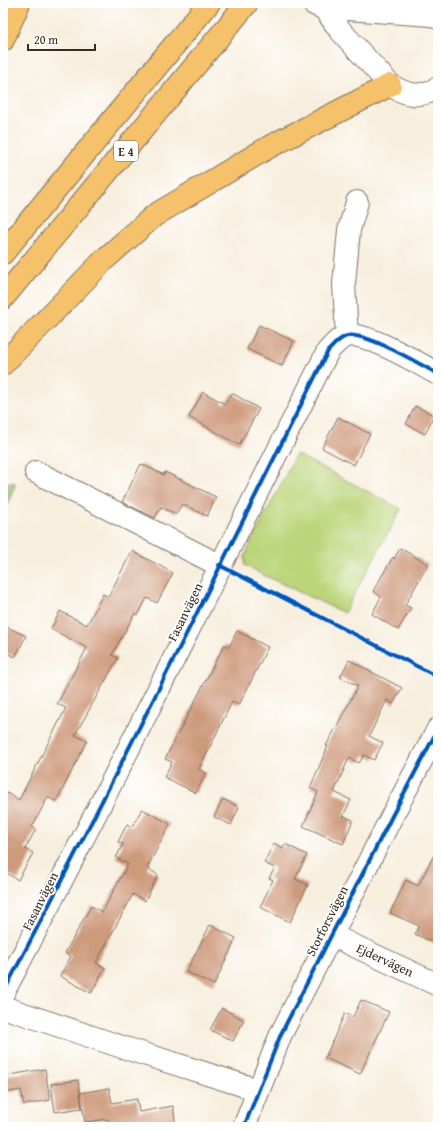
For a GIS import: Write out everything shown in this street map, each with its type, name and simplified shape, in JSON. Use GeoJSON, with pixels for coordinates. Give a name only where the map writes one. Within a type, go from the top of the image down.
{"type":"FeatureCollection","features":[{"type":"Feature","properties":{"kind":"highway"},"geometry":{"type":"LineString","coordinates":[[3,40],[19,3]]}},
{"type":"Feature","properties":{"kind":"highway","name":"E 4"},"geometry":{"type":"LineString","coordinates":[[3,253],[209,3]]}},
{"type":"Feature","properties":{"kind":"highway","name":"E 4"},"geometry":{"type":"LineString","coordinates":[[3,298],[247,3]]}},
{"type":"Feature","properties":{"kind":"highway"},"geometry":{"type":"LineString","coordinates":[[3,364],[106,258],[156,216],[269,147],[390,85]]}},
{"type":"Feature","properties":{"kind":"street"},"geometry":{"type":"LineString","coordinates":[[318,6],[425,15],[438,18]]}},
{"type":"Feature","properties":{"kind":"street"},"geometry":{"type":"LineString","coordinates":[[318,6],[390,85],[409,95],[419,95],[438,88]]}},
{"type":"Feature","properties":{"kind":"street"},"geometry":{"type":"LineString","coordinates":[[357,202],[349,230],[345,276],[347,336],[354,335],[383,344],[438,374]]}},
{"type":"Feature","properties":{"kind":"street","name":"Fasanvägen"},"geometry":{"type":"LineString","coordinates":[[3,993],[132,744],[219,565],[328,351],[337,341],[347,336]]}},
{"type":"Feature","properties":{"kind":"street"},"geometry":{"type":"LineString","coordinates":[[36,472],[219,565]]}},
{"type":"Feature","properties":{"kind":"street","name":"Storforsvägen"},"geometry":{"type":"LineString","coordinates":[[244,1127],[281,1034],[438,729]]}},
{"type":"Feature","properties":{"kind":"street","name":"Ejdervägen"},"geometry":{"type":"LineString","coordinates":[[331,935],[438,984]]}},
{"type":"Feature","properties":{"kind":"street"},"geometry":{"type":"LineString","coordinates":[[3,1006],[122,1047],[258,1090]]}},
{"type":"Feature","properties":{"kind":"green space"},"geometry":{"type":"Polygon","coordinates":[[[296,454],[401,509],[344,613],[245,565],[245,557],[248,549],[296,454]]]}},
{"type":"Feature","properties":{"kind":"green space"},"geometry":{"type":"Polygon","coordinates":[[[3,482],[16,483],[3,516],[3,482]]]}},
{"type":"Feature","properties":{"kind":"building"},"geometry":{"type":"Polygon","coordinates":[[[259,325],[294,341],[282,366],[247,349],[259,325]]]}},
{"type":"Feature","properties":{"kind":"building"},"geometry":{"type":"Polygon","coordinates":[[[203,392],[225,404],[232,393],[259,409],[239,445],[189,417],[203,392]]]}},
{"type":"Feature","properties":{"kind":"building"},"geometry":{"type":"Polygon","coordinates":[[[415,406],[434,415],[425,434],[406,424],[415,406]]]}},
{"type":"Feature","properties":{"kind":"building"},"geometry":{"type":"Polygon","coordinates":[[[338,417],[370,434],[354,465],[322,448],[338,417]]]}},
{"type":"Feature","properties":{"kind":"building"},"geometry":{"type":"Polygon","coordinates":[[[141,464],[164,475],[165,472],[216,497],[207,516],[182,504],[176,514],[161,507],[155,518],[122,502],[141,464]]]}},
{"type":"Feature","properties":{"kind":"building"},"geometry":{"type":"Polygon","coordinates":[[[400,548],[428,564],[405,605],[411,608],[398,630],[372,614],[381,597],[373,591],[400,548]]]}},
{"type":"Feature","properties":{"kind":"building"},"geometry":{"type":"Polygon","coordinates":[[[132,551],[173,573],[157,603],[147,598],[138,615],[135,613],[112,655],[118,658],[75,735],[87,741],[56,802],[48,797],[32,827],[36,829],[25,849],[33,853],[18,880],[3,871],[3,791],[19,800],[66,708],[57,704],[87,648],[51,629],[60,611],[87,625],[103,594],[108,597],[132,551]]]}},
{"type":"Feature","properties":{"kind":"building"},"geometry":{"type":"Polygon","coordinates":[[[3,625],[26,636],[15,657],[3,651],[3,625]]]}},
{"type":"Feature","properties":{"kind":"building"},"geometry":{"type":"Polygon","coordinates":[[[237,631],[268,647],[239,705],[232,702],[199,769],[206,773],[196,793],[164,777],[172,762],[165,759],[224,645],[229,647],[237,631]]]}},
{"type":"Feature","properties":{"kind":"building"},"geometry":{"type":"Polygon","coordinates":[[[349,660],[402,688],[393,704],[387,700],[369,736],[383,743],[374,760],[364,755],[359,763],[349,758],[334,792],[351,800],[343,816],[353,820],[343,844],[303,826],[318,792],[310,788],[328,746],[326,746],[358,686],[340,677],[349,660]]]}},
{"type":"Feature","properties":{"kind":"building"},"geometry":{"type":"Polygon","coordinates":[[[223,799],[239,807],[231,825],[214,817],[223,799]]]}},
{"type":"Feature","properties":{"kind":"building"},"geometry":{"type":"Polygon","coordinates":[[[142,809],[170,824],[147,868],[158,875],[145,901],[133,894],[96,963],[105,968],[91,993],[60,976],[71,956],[65,953],[91,906],[102,912],[128,864],[116,858],[123,844],[118,842],[127,824],[132,827],[142,809]]]}},
{"type":"Feature","properties":{"kind":"building"},"geometry":{"type":"Polygon","coordinates":[[[274,843],[283,848],[285,844],[307,855],[295,879],[308,885],[290,922],[260,907],[273,880],[269,878],[275,868],[264,863],[274,843]]]}},
{"type":"Feature","properties":{"kind":"building"},"geometry":{"type":"Polygon","coordinates":[[[438,847],[438,945],[415,934],[419,926],[390,913],[406,880],[418,886],[438,847]]]}},
{"type":"Feature","properties":{"kind":"building"},"geometry":{"type":"Polygon","coordinates":[[[210,925],[236,938],[214,985],[186,972],[210,925]]]}},
{"type":"Feature","properties":{"kind":"building"},"geometry":{"type":"Polygon","coordinates":[[[361,1000],[389,1012],[360,1074],[325,1058],[345,1013],[353,1017],[361,1000]]]}},
{"type":"Feature","properties":{"kind":"building"},"geometry":{"type":"Polygon","coordinates":[[[222,1008],[244,1020],[233,1041],[210,1030],[222,1008]]]}},
{"type":"Feature","properties":{"kind":"building"},"geometry":{"type":"Polygon","coordinates":[[[45,1069],[50,1100],[24,1105],[21,1090],[3,1093],[3,1076],[45,1069]]]}},
{"type":"Feature","properties":{"kind":"building"},"geometry":{"type":"Polygon","coordinates":[[[78,1080],[82,1108],[55,1112],[51,1084],[78,1080]]]}},
{"type":"Feature","properties":{"kind":"building"},"geometry":{"type":"Polygon","coordinates":[[[109,1088],[112,1103],[137,1099],[139,1112],[173,1106],[176,1127],[108,1127],[108,1119],[85,1122],[80,1093],[109,1088]]]}},
{"type":"Feature","properties":{"kind":"cycle path"},"geometry":{"type":"LineString","coordinates":[[3,993],[127,753],[328,351],[342,338],[347,336],[355,336],[379,343],[438,374]]}},
{"type":"Feature","properties":{"kind":"cycle path"},"geometry":{"type":"LineString","coordinates":[[219,565],[438,677]]}},
{"type":"Feature","properties":{"kind":"cycle path"},"geometry":{"type":"LineString","coordinates":[[244,1127],[281,1034],[438,729]]}}]}
